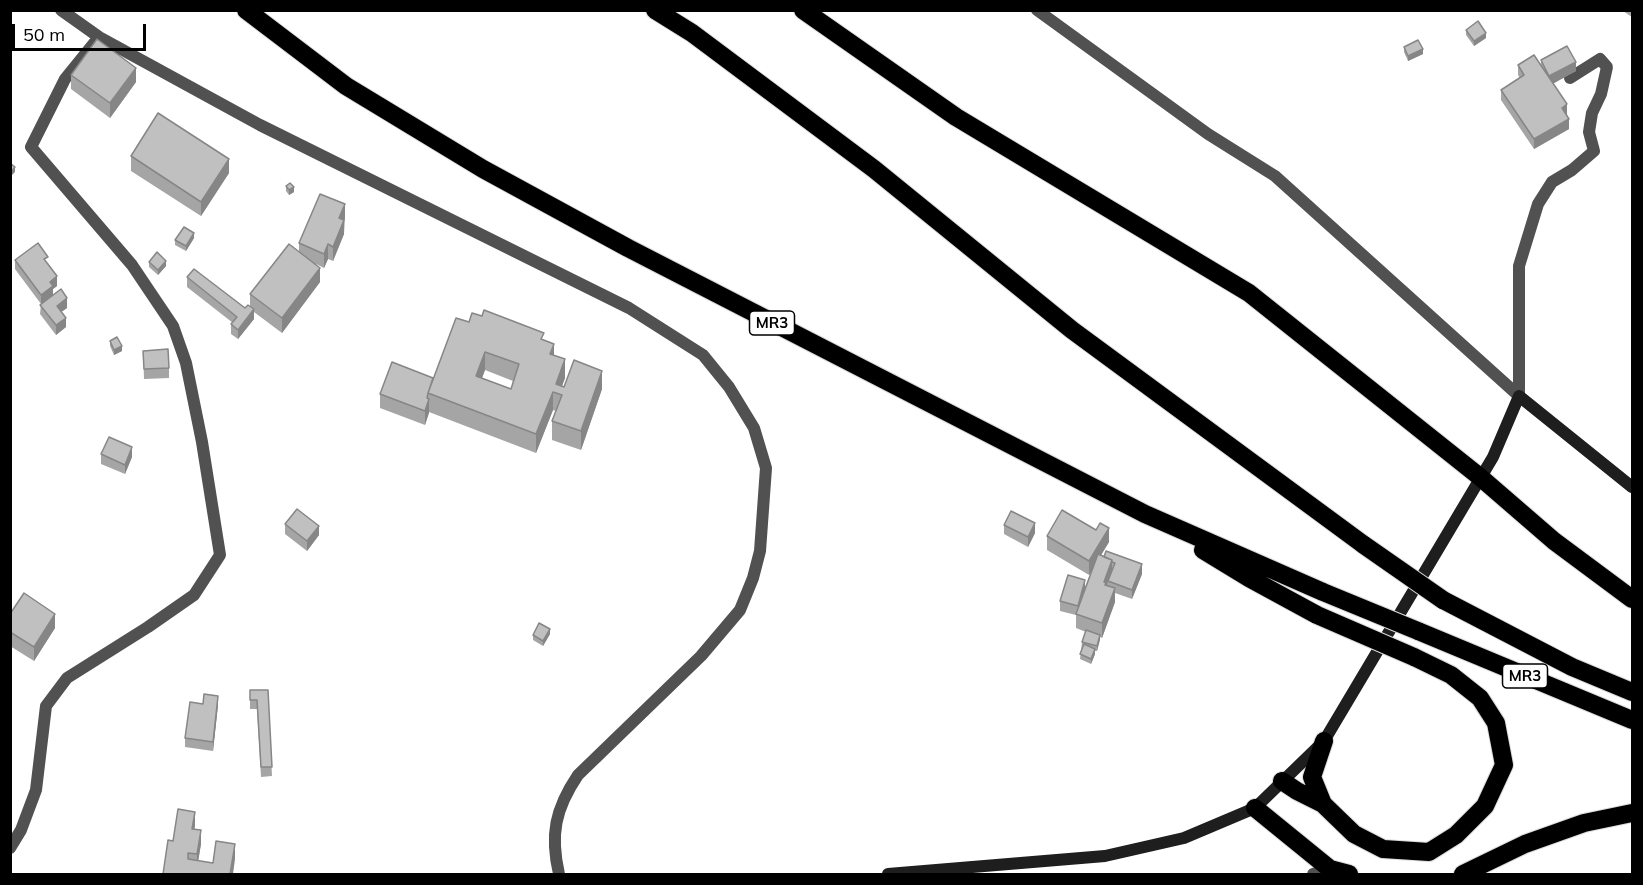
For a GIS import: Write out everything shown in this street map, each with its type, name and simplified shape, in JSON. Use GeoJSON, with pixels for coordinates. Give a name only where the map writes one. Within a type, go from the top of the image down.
{"type":"FeatureCollection","features":[{"type":"Feature","properties":{"kind":"highway","name":"MR3"},"geometry":{"type":"LineString","coordinates":[[246,10],[346,86],[483,169],[649,258],[1145,514],[1323,592],[1632,720]]}},
{"type":"Feature","properties":{"kind":"highway","name":"MR3"},"geometry":{"type":"LineString","coordinates":[[655,10],[692,33],[874,169],[1072,330],[1364,545],[1443,600],[1572,666],[1632,692]]}},
{"type":"Feature","properties":{"kind":"highway"},"geometry":{"type":"LineString","coordinates":[[803,10],[956,117],[1249,293],[1480,477],[1554,541],[1632,599]]}},
{"type":"Feature","properties":{"kind":"highway"},"geometry":{"type":"LineString","coordinates":[[1145,514],[1249,578],[1317,615],[1451,675],[1480,698],[1496,723],[1504,765],[1485,806],[1456,835],[1429,852],[1383,849],[1354,834],[1323,804],[1282,781]]}},
{"type":"Feature","properties":{"kind":"highway"},"geometry":{"type":"LineString","coordinates":[[1323,741],[1312,777],[1323,804]]}},
{"type":"Feature","properties":{"kind":"highway"},"geometry":{"type":"LineString","coordinates":[[1255,808],[1322,872],[1349,874]]}},
{"type":"Feature","properties":{"kind":"highway"},"geometry":{"type":"LineString","coordinates":[[1463,874],[1525,844],[1584,823],[1632,813]]}},
{"type":"Feature","properties":{"kind":"main road"},"geometry":{"type":"LineString","coordinates":[[888,874],[1106,856],[1184,838],[1255,808],[1323,741],[1493,456],[1519,396],[1632,487]]}},
{"type":"Feature","properties":{"kind":"street"},"geometry":{"type":"LineString","coordinates":[[61,10],[99,37],[260,125],[629,308],[703,355],[729,387],[754,428],[766,468],[764,504],[760,551],[753,578],[740,610],[701,656],[578,775],[566,793],[555,822],[554,852],[559,874]]}},
{"type":"Feature","properties":{"kind":"street"},"geometry":{"type":"LineString","coordinates":[[1036,10],[1208,134],[1275,176],[1519,396]]}},
{"type":"Feature","properties":{"kind":"street"},"geometry":{"type":"LineString","coordinates":[[10,848],[21,830],[36,790],[46,706],[67,678],[194,595],[220,555],[202,442],[186,363],[173,326],[132,265],[31,147],[64,79],[99,37]]}},
{"type":"Feature","properties":{"kind":"street"},"geometry":{"type":"LineString","coordinates":[[1519,396],[1519,266],[1538,204],[1552,182],[1572,170],[1594,151],[1589,132],[1592,113],[1601,94],[1607,66],[1600,59],[1570,78]]}},
{"type":"Feature","properties":{"kind":"building"},"geometry":{"type":"Polygon","coordinates":[[[1478,21],[1486,33],[1474,41],[1466,30],[1478,21]]]}},
{"type":"Feature","properties":{"kind":"building"},"geometry":{"type":"Polygon","coordinates":[[[97,39],[136,68],[110,103],[71,75],[97,39]]]}},
{"type":"Feature","properties":{"kind":"building"},"geometry":{"type":"Polygon","coordinates":[[[1418,40],[1423,49],[1408,56],[1404,47],[1418,40]]]}},
{"type":"Feature","properties":{"kind":"building"},"geometry":{"type":"Polygon","coordinates":[[[1567,46],[1576,62],[1549,76],[1541,60],[1567,46]]]}},
{"type":"Feature","properties":{"kind":"building"},"geometry":{"type":"Polygon","coordinates":[[[1534,55],[1567,104],[1562,108],[1569,119],[1534,139],[1501,90],[1524,75],[1518,65],[1534,55]]]}},
{"type":"Feature","properties":{"kind":"building"},"geometry":{"type":"Polygon","coordinates":[[[158,113],[229,159],[201,202],[131,156],[158,113]]]}},
{"type":"Feature","properties":{"kind":"building"},"geometry":{"type":"Polygon","coordinates":[[[10,163],[15,167],[10,173],[10,163]]]}},
{"type":"Feature","properties":{"kind":"building"},"geometry":{"type":"Polygon","coordinates":[[[290,183],[294,187],[289,190],[286,186],[290,183]]]}},
{"type":"Feature","properties":{"kind":"building"},"geometry":{"type":"Polygon","coordinates":[[[320,194],[345,204],[339,218],[344,220],[333,247],[328,244],[324,254],[299,243],[320,194]]]}},
{"type":"Feature","properties":{"kind":"building"},"geometry":{"type":"Polygon","coordinates":[[[184,227],[194,233],[186,246],[175,240],[184,227]]]}},
{"type":"Feature","properties":{"kind":"building"},"geometry":{"type":"Polygon","coordinates":[[[38,243],[48,257],[44,259],[57,276],[50,282],[53,286],[41,295],[15,260],[38,243]]]}},
{"type":"Feature","properties":{"kind":"building"},"geometry":{"type":"Polygon","coordinates":[[[289,244],[320,268],[282,318],[250,294],[289,244]]]}},
{"type":"Feature","properties":{"kind":"building"},"geometry":{"type":"Polygon","coordinates":[[[157,252],[166,261],[158,270],[149,262],[157,252]]]}},
{"type":"Feature","properties":{"kind":"building"},"geometry":{"type":"Polygon","coordinates":[[[194,269],[245,308],[248,305],[254,309],[238,330],[231,324],[237,317],[187,277],[194,269]]]}},
{"type":"Feature","properties":{"kind":"building"},"geometry":{"type":"Polygon","coordinates":[[[61,289],[67,298],[57,306],[66,318],[56,325],[40,305],[61,289]]]}},
{"type":"Feature","properties":{"kind":"building"},"geometry":{"type":"Polygon","coordinates":[[[484,310],[544,333],[541,339],[554,344],[550,354],[565,359],[556,384],[564,387],[574,360],[602,371],[581,431],[552,421],[562,395],[553,392],[536,434],[428,393],[456,318],[469,322],[472,313],[482,316],[484,310]],[[485,352],[476,376],[511,389],[519,364],[485,352]]]}},
{"type":"Feature","properties":{"kind":"building"},"geometry":{"type":"Polygon","coordinates":[[[117,337],[122,346],[114,350],[110,341],[117,337]]]}},
{"type":"Feature","properties":{"kind":"building"},"geometry":{"type":"Polygon","coordinates":[[[168,349],[169,368],[144,369],[143,351],[168,349]]]}},
{"type":"Feature","properties":{"kind":"building"},"geometry":{"type":"Polygon","coordinates":[[[392,362],[433,378],[425,411],[380,394],[392,362]]]}},
{"type":"Feature","properties":{"kind":"building"},"geometry":{"type":"Polygon","coordinates":[[[109,437],[132,447],[125,465],[101,454],[109,437]]]}},
{"type":"Feature","properties":{"kind":"building"},"geometry":{"type":"Polygon","coordinates":[[[297,509],[319,526],[307,541],[285,524],[297,509]]]}},
{"type":"Feature","properties":{"kind":"building"},"geometry":{"type":"Polygon","coordinates":[[[1062,510],[1096,530],[1100,523],[1109,528],[1089,561],[1047,536],[1062,510]]]}},
{"type":"Feature","properties":{"kind":"building"},"geometry":{"type":"Polygon","coordinates":[[[1011,511],[1035,523],[1028,537],[1004,525],[1011,511]]]}},
{"type":"Feature","properties":{"kind":"building"},"geometry":{"type":"Polygon","coordinates":[[[1106,551],[1142,564],[1132,590],[1108,581],[1115,563],[1104,557],[1106,551]]]}},
{"type":"Feature","properties":{"kind":"building"},"geometry":{"type":"Polygon","coordinates":[[[1098,554],[1112,560],[1104,582],[1105,585],[1115,588],[1102,623],[1076,614],[1098,554]]]}},
{"type":"Feature","properties":{"kind":"building"},"geometry":{"type":"Polygon","coordinates":[[[1068,575],[1085,580],[1078,606],[1060,601],[1068,575]]]}},
{"type":"Feature","properties":{"kind":"building"},"geometry":{"type":"Polygon","coordinates":[[[24,593],[55,614],[34,647],[10,632],[10,614],[24,593]]]}},
{"type":"Feature","properties":{"kind":"building"},"geometry":{"type":"Polygon","coordinates":[[[539,623],[550,629],[543,641],[533,635],[539,623]]]}},
{"type":"Feature","properties":{"kind":"building"},"geometry":{"type":"Polygon","coordinates":[[[1086,630],[1100,635],[1097,646],[1082,642],[1086,630]]]}},
{"type":"Feature","properties":{"kind":"building"},"geometry":{"type":"Polygon","coordinates":[[[1084,644],[1095,649],[1091,659],[1080,654],[1084,644]]]}},
{"type":"Feature","properties":{"kind":"building"},"geometry":{"type":"Polygon","coordinates":[[[250,690],[268,690],[272,767],[261,767],[257,700],[250,700],[250,690]]]}},
{"type":"Feature","properties":{"kind":"building"},"geometry":{"type":"Polygon","coordinates":[[[204,694],[218,696],[213,742],[185,738],[190,702],[203,704],[204,694]]]}},
{"type":"Feature","properties":{"kind":"building"},"geometry":{"type":"Polygon","coordinates":[[[178,809],[195,812],[192,829],[201,830],[197,854],[188,853],[188,859],[213,863],[216,841],[235,844],[230,874],[163,874],[168,840],[173,841],[178,809]]]}}]}
